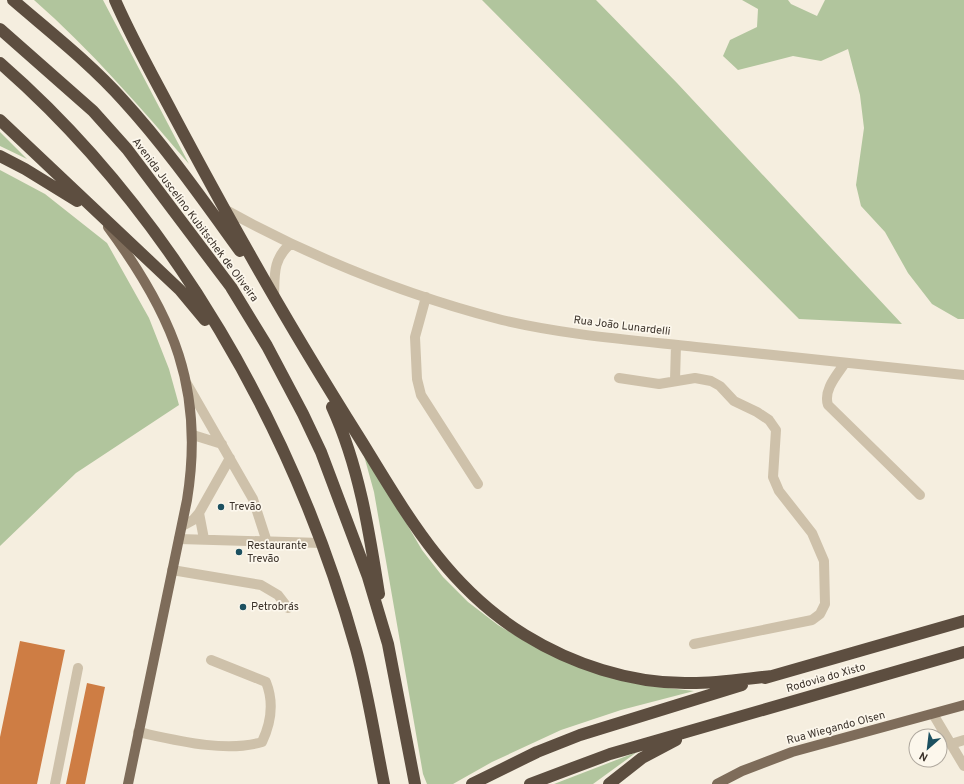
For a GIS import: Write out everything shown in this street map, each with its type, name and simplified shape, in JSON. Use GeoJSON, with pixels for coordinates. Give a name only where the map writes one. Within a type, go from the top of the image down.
{"type":"FeatureCollection","features":[{"type":"Feature","properties":{"kind":"highway"},"geometry":{"type":"LineString","coordinates":[[13,0],[70,49],[123,99],[160,144],[274,298]]}},
{"type":"Feature","properties":{"kind":"highway"},"geometry":{"type":"LineString","coordinates":[[115,0],[139,50],[224,209],[313,365],[428,545],[471,595],[496,616],[526,636],[591,666],[625,676],[655,681],[684,683],[714,682],[772,676]]}},
{"type":"Feature","properties":{"kind":"highway","name":"Avenida Juscelino Kubitschek de Oliveira"},"geometry":{"type":"LineString","coordinates":[[0,28],[63,84],[109,128],[144,171],[210,258],[251,318],[288,383],[321,452],[354,538],[388,644],[415,784]]}},
{"type":"Feature","properties":{"kind":"highway"},"geometry":{"type":"LineString","coordinates":[[0,63],[61,120],[110,176],[177,265],[203,303],[237,360],[276,435],[321,543],[356,649],[366,690],[384,784]]}},
{"type":"Feature","properties":{"kind":"highway"},"geometry":{"type":"LineString","coordinates":[[0,120],[99,216],[180,290],[237,360]]}},
{"type":"Feature","properties":{"kind":"highway"},"geometry":{"type":"LineString","coordinates":[[0,156],[50,184],[99,216]]}},
{"type":"Feature","properties":{"kind":"highway"},"geometry":{"type":"LineString","coordinates":[[313,365],[338,420],[352,458],[370,538],[388,644]]}},
{"type":"Feature","properties":{"kind":"highway","name":"Rodovia do Xisto"},"geometry":{"type":"LineString","coordinates":[[772,676],[964,621]]}},
{"type":"Feature","properties":{"kind":"highway","name":"Rodovia do Xisto"},"geometry":{"type":"LineString","coordinates":[[695,729],[964,652]]}},
{"type":"Feature","properties":{"kind":"highway"},"geometry":{"type":"LineString","coordinates":[[472,784],[537,752],[580,735],[772,676]]}},
{"type":"Feature","properties":{"kind":"highway"},"geometry":{"type":"LineString","coordinates":[[530,784],[610,754],[695,729]]}},
{"type":"Feature","properties":{"kind":"highway"},"geometry":{"type":"LineString","coordinates":[[609,784],[642,758],[695,729]]}},
{"type":"Feature","properties":{"kind":"main road"},"geometry":{"type":"LineString","coordinates":[[99,216],[127,253],[156,300],[176,346],[187,384],[193,435],[190,481],[182,526],[138,732],[130,783]]}},
{"type":"Feature","properties":{"kind":"main road","name":"Rua Wiegando Olsen"},"geometry":{"type":"LineString","coordinates":[[717,784],[742,771],[792,752],[964,705]]}},
{"type":"Feature","properties":{"kind":"street","name":"Rua João Lunardelli"},"geometry":{"type":"LineString","coordinates":[[224,209],[290,244],[362,274],[426,297],[502,320],[537,327],[676,345],[964,375]]}},
{"type":"Feature","properties":{"kind":"street"},"geometry":{"type":"LineString","coordinates":[[274,298],[275,265],[282,251],[290,244]]}},
{"type":"Feature","properties":{"kind":"street"},"geometry":{"type":"LineString","coordinates":[[426,297],[415,337],[417,379],[421,395],[478,484]]}},
{"type":"Feature","properties":{"kind":"street"},"geometry":{"type":"LineString","coordinates":[[674,380],[676,345]]}},
{"type":"Feature","properties":{"kind":"street"},"geometry":{"type":"LineString","coordinates":[[845,363],[828,389],[826,398],[828,405],[920,495]]}},
{"type":"Feature","properties":{"kind":"street"},"geometry":{"type":"LineString","coordinates":[[619,378],[658,384],[674,380],[695,378],[711,381],[720,386],[734,401],[757,412],[768,420],[776,430],[773,477],[779,491],[812,533],[824,561],[825,604],[820,614],[812,620],[694,644]]}},
{"type":"Feature","properties":{"kind":"street"},"geometry":{"type":"LineString","coordinates":[[187,384],[253,499],[267,542]]}},
{"type":"Feature","properties":{"kind":"street"},"geometry":{"type":"LineString","coordinates":[[193,435],[222,444]]}},
{"type":"Feature","properties":{"kind":"street"},"geometry":{"type":"LineString","coordinates":[[182,526],[193,520],[199,513],[230,458]]}},
{"type":"Feature","properties":{"kind":"street"},"geometry":{"type":"LineString","coordinates":[[199,513],[204,539]]}},
{"type":"Feature","properties":{"kind":"street"},"geometry":{"type":"LineString","coordinates":[[179,539],[321,543]]}},
{"type":"Feature","properties":{"kind":"street"},"geometry":{"type":"LineString","coordinates":[[172,570],[262,585],[278,595],[288,608]]}},
{"type":"Feature","properties":{"kind":"street"},"geometry":{"type":"LineString","coordinates":[[138,732],[209,745],[253,745],[262,742],[272,708],[270,693],[266,682],[211,660]]}},
{"type":"Feature","properties":{"kind":"street"},"geometry":{"type":"LineString","coordinates":[[55,784],[78,668]]}},
{"type":"Feature","properties":{"kind":"street"},"geometry":{"type":"LineString","coordinates":[[933,714],[964,766]]}},
{"type":"Feature","properties":{"kind":"street"},"geometry":{"type":"LineString","coordinates":[[951,744],[964,740]]}},
{"type":"Feature","properties":{"kind":"green space"},"geometry":{"type":"Polygon","coordinates":[[[34,0],[103,0],[189,164],[95,59],[34,0]]]}},
{"type":"Feature","properties":{"kind":"green space"},"geometry":{"type":"Polygon","coordinates":[[[482,0],[596,0],[677,83],[902,324],[799,319],[482,0]]]}},
{"type":"Feature","properties":{"kind":"green space"},"geometry":{"type":"Polygon","coordinates":[[[742,0],[788,0],[791,4],[817,16],[825,0],[964,0],[964,319],[958,319],[932,304],[908,273],[885,232],[861,206],[856,185],[864,128],[860,95],[848,49],[821,61],[793,56],[738,70],[723,56],[730,40],[757,27],[758,9],[742,0]]]}},
{"type":"Feature","properties":{"kind":"green space"},"geometry":{"type":"Polygon","coordinates":[[[0,132],[27,159],[0,146],[0,132]]]}},
{"type":"Feature","properties":{"kind":"green space"},"geometry":{"type":"Polygon","coordinates":[[[0,170],[45,194],[107,243],[149,318],[169,369],[179,405],[76,473],[0,546],[0,170]]]}},
{"type":"Feature","properties":{"kind":"green space"},"geometry":{"type":"Polygon","coordinates":[[[363,452],[367,456],[422,550],[443,577],[468,602],[498,625],[528,643],[651,686],[694,691],[621,710],[561,730],[492,762],[453,784],[427,784],[423,774],[374,492],[363,452]]]}},
{"type":"Feature","properties":{"kind":"green space"},"geometry":{"type":"Polygon","coordinates":[[[637,752],[593,784],[554,784],[637,752]]]}},
{"type":"Feature","properties":{"kind":"building"},"geometry":{"type":"Polygon","coordinates":[[[20,641],[65,650],[37,784],[0,784],[0,737],[20,641]]]}},
{"type":"Feature","properties":{"kind":"building"},"geometry":{"type":"Polygon","coordinates":[[[87,683],[105,687],[85,784],[66,784],[87,683]]]}},
{"type":"Feature","properties":{"kind":"place","name":"Trevão"},"geometry":{"type":"Point","coordinates":[221,507]}},
{"type":"Feature","properties":{"kind":"place","name":"Restaurante Trevão"},"geometry":{"type":"Point","coordinates":[239,552]}},
{"type":"Feature","properties":{"kind":"place","name":"Petrobrás"},"geometry":{"type":"Point","coordinates":[243,607]}}]}
